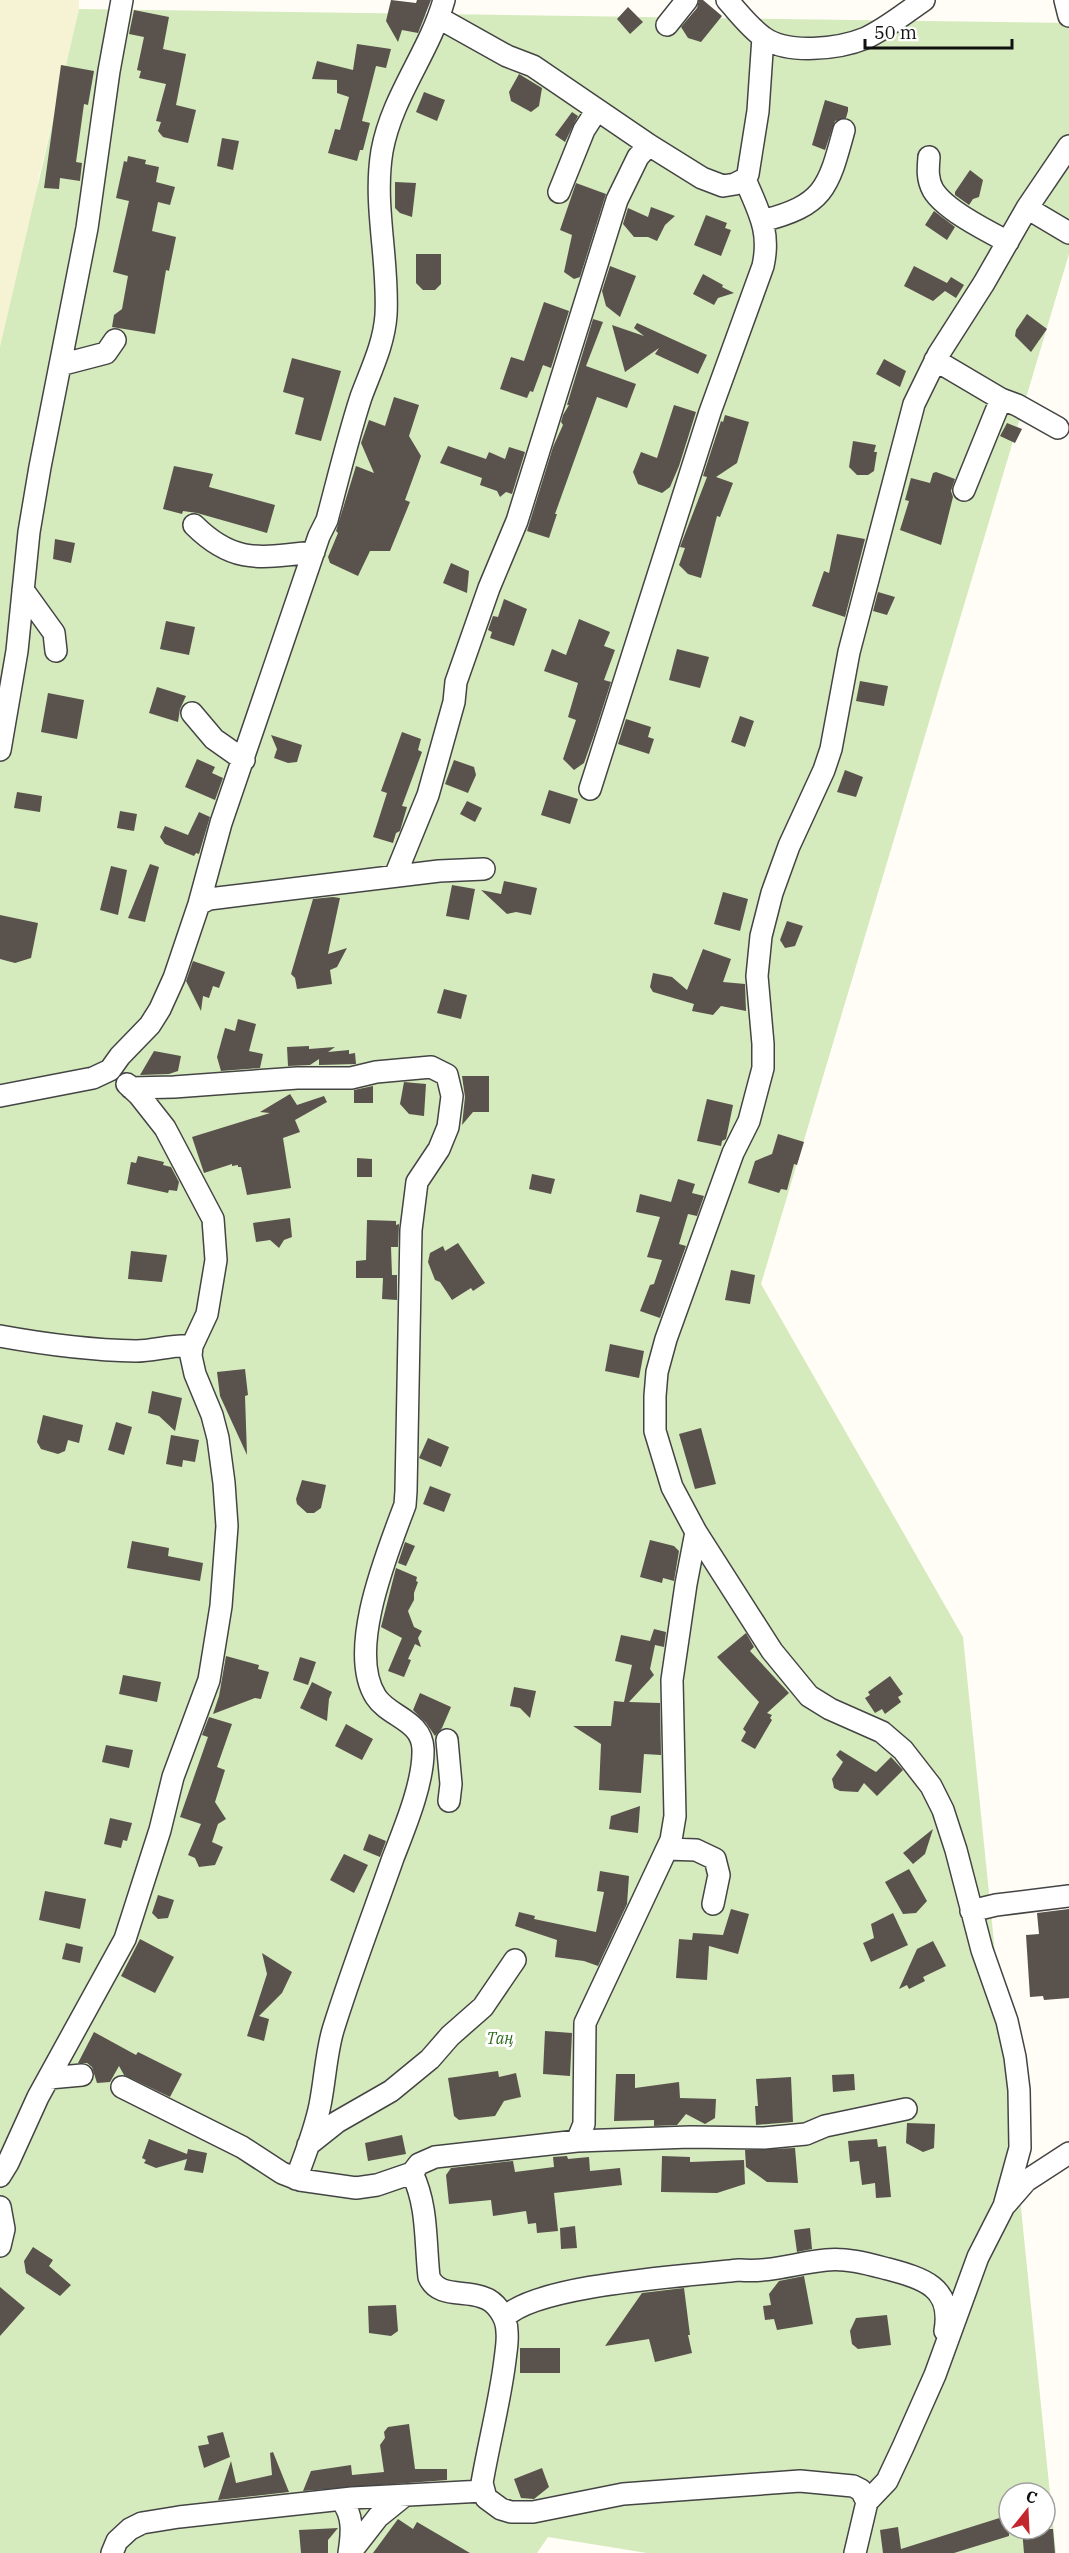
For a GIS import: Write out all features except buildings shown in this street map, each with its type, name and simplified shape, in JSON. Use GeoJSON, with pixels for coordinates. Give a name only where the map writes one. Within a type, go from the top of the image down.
{"type":"FeatureCollection","features":[{"type":"Feature","properties":{"kind":"street"},"geometry":{"type":"LineString","coordinates":[[0,750],[17,651],[36,489],[87,228],[122,0]]}},
{"type":"Feature","properties":{"kind":"street"},"geometry":{"type":"LineString","coordinates":[[667,25],[687,0]]}},
{"type":"Feature","properties":{"kind":"street"},"geometry":{"type":"LineString","coordinates":[[727,0],[763,37],[784,47],[796,49],[852,42],[890,24],[924,0]]}},
{"type":"Feature","properties":{"kind":"street"},"geometry":{"type":"LineString","coordinates":[[1065,0],[1069,16]]}},
{"type":"Feature","properties":{"kind":"street"},"geometry":{"type":"LineString","coordinates":[[0,1096],[93,1078],[110,1070],[120,1056],[150,1025],[174,978],[199,904],[221,823],[327,520],[361,399],[382,337],[386,315],[380,203],[382,152],[398,100],[441,9],[507,56],[533,66],[649,145],[713,183],[723,186],[745,179]]}},
{"type":"Feature","properties":{"kind":"street"},"geometry":{"type":"LineString","coordinates":[[590,789],[710,412],[763,266],[767,246],[762,221],[745,179],[751,159],[758,111],[763,37]]}},
{"type":"Feature","properties":{"kind":"street"},"geometry":{"type":"LineString","coordinates":[[559,192],[584,130],[597,110]]}},
{"type":"Feature","properties":{"kind":"street"},"geometry":{"type":"LineString","coordinates":[[762,221],[804,206],[821,193],[831,175],[844,130]]}},
{"type":"Feature","properties":{"kind":"street"},"geometry":{"type":"LineString","coordinates":[[395,876],[428,795],[454,702],[456,682],[489,588],[517,521],[616,200],[638,157],[649,145]]}},
{"type":"Feature","properties":{"kind":"street"},"geometry":{"type":"LineString","coordinates":[[855,2553],[867,2502],[887,2481],[935,2375],[978,2257],[1004,2206],[1020,2148],[1019,2090],[1007,2021],[982,1950],[944,1810],[932,1786],[903,1750],[882,1732],[830,1709],[803,1690],[756,1629],[696,1532],[672,1487],[655,1431],[657,1372],[666,1339],[733,1153],[749,1121],[763,1068],[757,976],[761,936],[772,893],[789,846],[828,760],[849,652],[860,618],[897,463],[915,404],[935,360],[1027,208],[1069,146]]}},
{"type":"Feature","properties":{"kind":"street"},"geometry":{"type":"LineString","coordinates":[[929,157],[928,171],[934,191],[971,220],[1008,242]]}},
{"type":"Feature","properties":{"kind":"street"},"geometry":{"type":"LineString","coordinates":[[1027,208],[1069,232]]}},
{"type":"Feature","properties":{"kind":"street"},"geometry":{"type":"LineString","coordinates":[[60,365],[106,353],[115,340]]}},
{"type":"Feature","properties":{"kind":"street"},"geometry":{"type":"LineString","coordinates":[[935,360],[1001,399],[1017,405],[1058,428]]}},
{"type":"Feature","properties":{"kind":"street"},"geometry":{"type":"LineString","coordinates":[[964,489],[1001,399]]}},
{"type":"Feature","properties":{"kind":"street"},"geometry":{"type":"LineString","coordinates":[[194,525],[220,547],[250,558],[314,552]]}},
{"type":"Feature","properties":{"kind":"street"},"geometry":{"type":"LineString","coordinates":[[23,590],[54,633],[56,651]]}},
{"type":"Feature","properties":{"kind":"street"},"geometry":{"type":"LineString","coordinates":[[192,713],[214,739],[244,760]]}},
{"type":"Feature","properties":{"kind":"street"},"geometry":{"type":"LineString","coordinates":[[199,904],[209,899],[395,876],[484,869]]}},
{"type":"Feature","properties":{"kind":"street"},"geometry":{"type":"LineString","coordinates":[[131,1088],[174,1088],[297,1078],[351,1078],[376,1072],[431,1067],[447,1075],[452,1096],[448,1127],[439,1149],[417,1182],[411,1230],[405,1505],[372,1599],[367,1642],[368,1678],[376,1697],[412,1725],[423,1750],[416,1786],[402,1835],[333,2032],[320,2106],[296,2179]]}},
{"type":"Feature","properties":{"kind":"street"},"geometry":{"type":"LineString","coordinates":[[0,2176],[9,2163],[49,2078],[125,1939],[160,1830],[173,1777],[211,1671],[225,1563],[226,1504],[218,1438],[212,1415],[195,1374],[191,1356],[192,1346],[207,1314],[216,1260],[213,1219],[165,1128],[131,1088],[110,1070]]}},
{"type":"Feature","properties":{"kind":"street"},"geometry":{"type":"LineString","coordinates":[[0,1336],[45,1344],[135,1351],[164,1350],[182,1345],[192,1346]]}},
{"type":"Feature","properties":{"kind":"street"},"geometry":{"type":"LineString","coordinates":[[577,2140],[584,2124],[585,2024],[671,1840],[675,1816],[672,1680],[696,1532]]}},
{"type":"Feature","properties":{"kind":"street"},"geometry":{"type":"LineString","coordinates":[[416,1786],[450,1792],[447,1740]]}},
{"type":"Feature","properties":{"kind":"street"},"geometry":{"type":"LineString","coordinates":[[667,1849],[696,1850],[715,1859],[719,1875],[713,1904]]}},
{"type":"Feature","properties":{"kind":"street"},"geometry":{"type":"LineString","coordinates":[[972,1911],[996,1905],[1069,1896]]}},
{"type":"Feature","properties":{"kind":"street"},"geometry":{"type":"LineString","coordinates":[[308,2145],[337,2122],[391,2091],[430,2059],[450,2036],[483,2007],[515,1960]]}},
{"type":"Feature","properties":{"kind":"street"},"geometry":{"type":"LineString","coordinates":[[49,2078],[82,2075]]}},
{"type":"Feature","properties":{"kind":"street"},"geometry":{"type":"LineString","coordinates":[[122,2087],[242,2147],[257,2158],[296,2179],[356,2188],[377,2185],[412,2173],[419,2164],[435,2157],[577,2140],[764,2138],[806,2134],[825,2126],[906,2109]]}},
{"type":"Feature","properties":{"kind":"street"},"geometry":{"type":"LineString","coordinates":[[1004,2206],[1026,2181],[1069,2153]]}},
{"type":"Feature","properties":{"kind":"street"},"geometry":{"type":"LineString","coordinates":[[412,2173],[421,2192],[427,2229],[429,2277],[432,2283],[440,2290],[467,2292],[489,2299],[504,2318],[508,2332],[504,2370],[483,2476],[483,2492],[486,2498],[501,2509],[522,2512],[622,2494],[800,2481],[853,2486],[861,2490],[867,2502]]}},
{"type":"Feature","properties":{"kind":"street"},"geometry":{"type":"LineString","coordinates":[[0,2207],[4,2229],[0,2246]]}},
{"type":"Feature","properties":{"kind":"street"},"geometry":{"type":"LineString","coordinates":[[504,2318],[518,2308],[564,2292],[739,2270],[761,2272],[828,2260],[860,2261],[925,2280],[933,2287],[942,2298],[946,2309],[947,2318],[942,2342],[945,2346]]}},
{"type":"Feature","properties":{"kind":"street"},"geometry":{"type":"LineString","coordinates":[[112,2553],[122,2535],[142,2523],[227,2511],[341,2500],[483,2492]]}},
{"type":"Feature","properties":{"kind":"street"},"geometry":{"type":"LineString","coordinates":[[350,2553],[378,2517],[404,2496]]}},
{"type":"Feature","properties":{"kind":"street"},"geometry":{"type":"LineString","coordinates":[[341,2500],[346,2506],[351,2524],[350,2553]]}},
{"type":"Feature","properties":{"kind":"shaded area"},"geometry":{"type":"Polygon","coordinates":[[[0,0],[79,0],[79,9],[39,177],[13,338],[0,387],[0,0]]]}},
{"type":"Feature","properties":{"kind":"green space","name":"Таң"},"geometry":{"type":"Polygon","coordinates":[[[79,9],[1069,23],[1069,254],[761,1284],[963,1637],[1049,2481],[997,2481],[997,2541],[1055,2541],[1056,2553],[647,2553],[548,2537],[537,2553],[0,2553],[0,347],[79,9]]]}}]}
